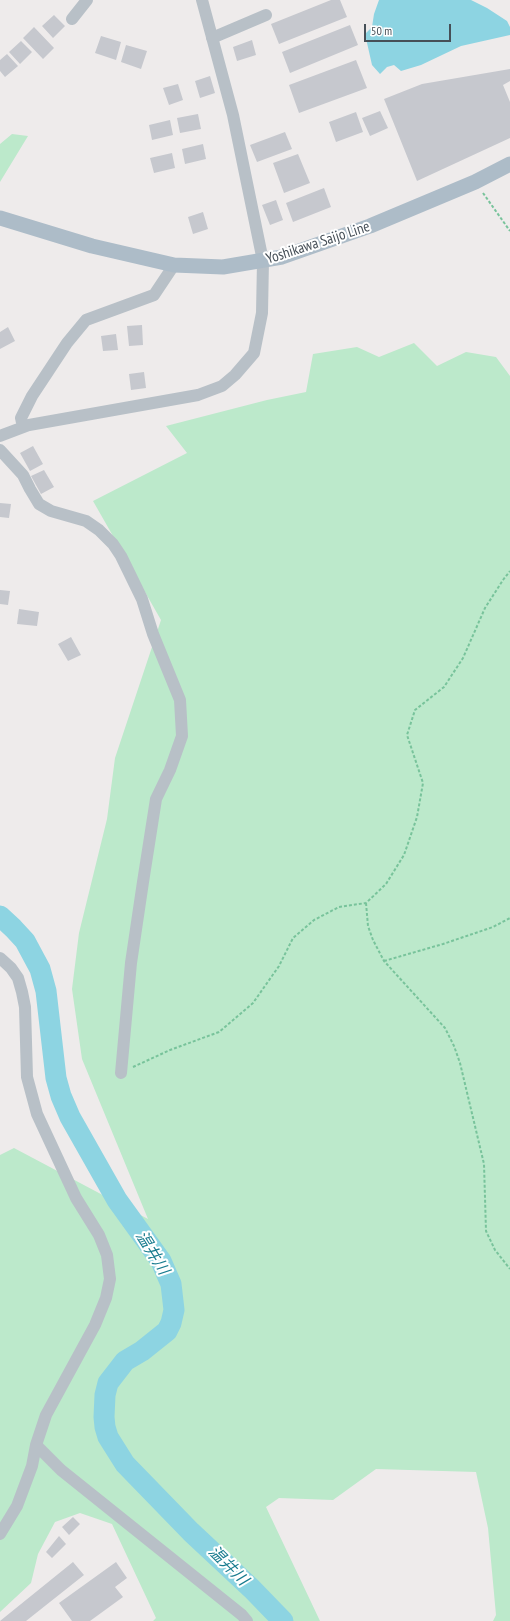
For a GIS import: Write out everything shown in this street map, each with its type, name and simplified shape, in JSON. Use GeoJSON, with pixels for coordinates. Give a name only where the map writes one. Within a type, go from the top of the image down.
{"type":"FeatureCollection","features":[{"type":"Feature","properties":{"kind":"main road","name":"Yoshikawa Saijo Line"},"geometry":{"type":"LineString","coordinates":[[0,218],[92,246],[174,265],[223,267],[282,257],[370,226],[475,182],[510,164]]}},
{"type":"Feature","properties":{"kind":"street"},"geometry":{"type":"LineString","coordinates":[[72,19],[87,0]]}},
{"type":"Feature","properties":{"kind":"street"},"geometry":{"type":"LineString","coordinates":[[0,436],[23,427],[198,395],[222,386],[236,376],[254,353],[262,313],[263,261],[233,115],[202,0]]}},
{"type":"Feature","properties":{"kind":"street"},"geometry":{"type":"LineString","coordinates":[[212,38],[266,15]]}},
{"type":"Feature","properties":{"kind":"street"},"geometry":{"type":"LineString","coordinates":[[23,427],[21,418],[32,396],[67,343],[86,320],[154,295],[174,265]]}},
{"type":"Feature","properties":{"kind":"street"},"geometry":{"type":"LineString","coordinates":[[0,450],[23,475],[39,504],[51,511],[86,521],[100,530],[122,556],[142,599],[153,634],[180,700],[182,736],[170,770],[156,799],[131,963],[121,1073]]}},
{"type":"Feature","properties":{"kind":"street"},"geometry":{"type":"LineString","coordinates":[[0,958],[11,968],[18,978],[22,992],[25,1015],[27,1077],[37,1114],[76,1198],[100,1235],[107,1254],[110,1279],[106,1298],[95,1325],[46,1415],[36,1445],[32,1466],[17,1506],[0,1534]]}},
{"type":"Feature","properties":{"kind":"street"},"geometry":{"type":"LineString","coordinates":[[36,1445],[61,1470],[242,1615],[247,1621]]}},
{"type":"Feature","properties":{"kind":"path"},"geometry":{"type":"LineString","coordinates":[[475,182],[510,231]]}},
{"type":"Feature","properties":{"kind":"path"},"geometry":{"type":"LineString","coordinates":[[121,1073],[170,1050],[219,1032],[252,1003],[278,966],[293,938],[314,920],[339,907],[366,903],[386,884],[404,855],[417,817],[423,783],[407,735],[415,710],[444,686],[463,658],[485,608],[502,580],[510,571]]}},
{"type":"Feature","properties":{"kind":"path"},"geometry":{"type":"LineString","coordinates":[[366,903],[368,926],[373,940],[384,961],[445,1028],[454,1046],[460,1063],[484,1164],[486,1231],[495,1250],[510,1269]]}},
{"type":"Feature","properties":{"kind":"path"},"geometry":{"type":"LineString","coordinates":[[384,961],[443,944],[493,927],[510,918]]}},
{"type":"Feature","properties":{"kind":"green space"},"geometry":{"type":"Polygon","coordinates":[[[12,134],[28,136],[0,182],[0,144],[12,134]]]}},
{"type":"Feature","properties":{"kind":"green space"},"geometry":{"type":"Polygon","coordinates":[[[414,343],[437,366],[466,352],[496,357],[510,376],[510,1621],[493,1621],[496,1615],[488,1528],[476,1472],[376,1469],[333,1500],[279,1498],[266,1507],[320,1621],[153,1621],[156,1618],[112,1524],[80,1513],[55,1522],[38,1554],[31,1583],[0,1612],[0,1155],[14,1148],[148,1219],[82,1059],[72,989],[79,933],[107,819],[115,758],[161,620],[93,501],[187,453],[166,426],[267,400],[306,392],[313,354],[357,347],[379,357],[414,343]]]}},
{"type":"Feature","properties":{"kind":"water"},"geometry":{"type":"Polygon","coordinates":[[[379,0],[471,0],[507,21],[510,27],[510,35],[461,46],[421,65],[401,71],[394,65],[387,67],[380,74],[372,65],[365,34],[372,27],[374,14],[379,0]]]}},
{"type":"Feature","properties":{"kind":"building"},"geometry":{"type":"Polygon","coordinates":[[[331,0],[340,0],[347,17],[279,44],[271,24],[331,0]]]}},
{"type":"Feature","properties":{"kind":"building"},"geometry":{"type":"Polygon","coordinates":[[[54,15],[65,26],[53,38],[42,26],[54,15]]]}},
{"type":"Feature","properties":{"kind":"building"},"geometry":{"type":"Polygon","coordinates":[[[350,25],[358,45],[290,73],[282,52],[350,25]]]}},
{"type":"Feature","properties":{"kind":"building"},"geometry":{"type":"Polygon","coordinates":[[[34,27],[54,48],[43,59],[23,38],[34,27]]]}},
{"type":"Feature","properties":{"kind":"building"},"geometry":{"type":"Polygon","coordinates":[[[101,36],[121,42],[116,60],[95,53],[101,36]]]}},
{"type":"Feature","properties":{"kind":"building"},"geometry":{"type":"Polygon","coordinates":[[[252,40],[256,55],[237,61],[233,47],[252,40]]]}},
{"type":"Feature","properties":{"kind":"building"},"geometry":{"type":"Polygon","coordinates":[[[21,41],[32,52],[20,64],[9,52],[21,41]]]}},
{"type":"Feature","properties":{"kind":"building"},"geometry":{"type":"Polygon","coordinates":[[[126,45],[147,51],[141,69],[121,62],[126,45]]]}},
{"type":"Feature","properties":{"kind":"building"},"geometry":{"type":"Polygon","coordinates":[[[7,54],[18,66],[5,77],[0,71],[0,60],[7,54]]]}},
{"type":"Feature","properties":{"kind":"building"},"geometry":{"type":"Polygon","coordinates":[[[356,60],[367,88],[299,113],[289,85],[356,60]]]}},
{"type":"Feature","properties":{"kind":"building"},"geometry":{"type":"Polygon","coordinates":[[[510,69],[510,81],[503,85],[510,102],[510,138],[417,181],[384,99],[422,84],[510,69]]]}},
{"type":"Feature","properties":{"kind":"building"},"geometry":{"type":"Polygon","coordinates":[[[210,76],[215,93],[200,98],[195,81],[210,76]]]}},
{"type":"Feature","properties":{"kind":"building"},"geometry":{"type":"Polygon","coordinates":[[[178,84],[183,100],[169,105],[163,88],[178,84]]]}},
{"type":"Feature","properties":{"kind":"building"},"geometry":{"type":"Polygon","coordinates":[[[380,111],[388,128],[370,136],[362,118],[380,111]]]}},
{"type":"Feature","properties":{"kind":"building"},"geometry":{"type":"Polygon","coordinates":[[[356,112],[363,132],[336,142],[329,122],[356,112]]]}},
{"type":"Feature","properties":{"kind":"building"},"geometry":{"type":"Polygon","coordinates":[[[198,114],[201,129],[180,133],[177,118],[198,114]]]}},
{"type":"Feature","properties":{"kind":"building"},"geometry":{"type":"Polygon","coordinates":[[[170,120],[173,135],[152,140],[149,125],[170,120]]]}},
{"type":"Feature","properties":{"kind":"building"},"geometry":{"type":"Polygon","coordinates":[[[285,132],[292,149],[257,162],[250,145],[285,132]]]}},
{"type":"Feature","properties":{"kind":"building"},"geometry":{"type":"Polygon","coordinates":[[[203,144],[206,159],[185,164],[182,149],[203,144]]]}},
{"type":"Feature","properties":{"kind":"building"},"geometry":{"type":"Polygon","coordinates":[[[172,153],[175,168],[154,173],[150,158],[172,153]]]}},
{"type":"Feature","properties":{"kind":"building"},"geometry":{"type":"Polygon","coordinates":[[[298,154],[310,183],[284,193],[273,163],[298,154]]]}},
{"type":"Feature","properties":{"kind":"building"},"geometry":{"type":"Polygon","coordinates":[[[324,188],[331,207],[293,222],[286,203],[324,188]]]}},
{"type":"Feature","properties":{"kind":"building"},"geometry":{"type":"Polygon","coordinates":[[[276,200],[283,220],[270,225],[262,205],[276,200]]]}},
{"type":"Feature","properties":{"kind":"building"},"geometry":{"type":"Polygon","coordinates":[[[203,212],[208,229],[193,234],[188,217],[203,212]]]}},
{"type":"Feature","properties":{"kind":"building"},"geometry":{"type":"Polygon","coordinates":[[[142,325],[143,345],[129,346],[127,326],[142,325]]]}},
{"type":"Feature","properties":{"kind":"building"},"geometry":{"type":"Polygon","coordinates":[[[8,327],[15,341],[0,349],[0,332],[8,327]]]}},
{"type":"Feature","properties":{"kind":"building"},"geometry":{"type":"Polygon","coordinates":[[[116,334],[118,350],[103,351],[101,336],[116,334]]]}},
{"type":"Feature","properties":{"kind":"building"},"geometry":{"type":"Polygon","coordinates":[[[144,372],[146,388],[131,390],[129,374],[144,372]]]}},
{"type":"Feature","properties":{"kind":"building"},"geometry":{"type":"Polygon","coordinates":[[[33,446],[43,464],[30,471],[20,453],[33,446]]]}},
{"type":"Feature","properties":{"kind":"building"},"geometry":{"type":"Polygon","coordinates":[[[44,470],[54,487],[41,494],[31,476],[44,470]]]}},
{"type":"Feature","properties":{"kind":"building"},"geometry":{"type":"Polygon","coordinates":[[[0,503],[11,504],[9,518],[0,517],[0,503]]]}},
{"type":"Feature","properties":{"kind":"building"},"geometry":{"type":"Polygon","coordinates":[[[0,590],[10,591],[8,605],[0,604],[0,590]]]}},
{"type":"Feature","properties":{"kind":"building"},"geometry":{"type":"Polygon","coordinates":[[[19,609],[39,612],[37,626],[17,624],[19,609]]]}},
{"type":"Feature","properties":{"kind":"building"},"geometry":{"type":"Polygon","coordinates":[[[71,637],[81,655],[68,661],[58,644],[71,637]]]}},
{"type":"Feature","properties":{"kind":"building"},"geometry":{"type":"Polygon","coordinates":[[[73,1517],[80,1524],[69,1535],[62,1527],[73,1517]]]}},
{"type":"Feature","properties":{"kind":"building"},"geometry":{"type":"Polygon","coordinates":[[[59,1536],[66,1544],[52,1558],[46,1552],[59,1536]]]}},
{"type":"Feature","properties":{"kind":"building"},"geometry":{"type":"Polygon","coordinates":[[[73,1562],[84,1575],[26,1621],[0,1621],[73,1562]]]}},
{"type":"Feature","properties":{"kind":"building"},"geometry":{"type":"Polygon","coordinates":[[[116,1562],[127,1578],[115,1587],[123,1597],[90,1621],[72,1621],[59,1603],[116,1562]]]}},
{"type":"Feature","properties":{"kind":"waterway","name":"温井川"},"geometry":{"type":"LineString","coordinates":[[0,916],[25,941],[40,969],[46,991],[56,1078],[61,1096],[70,1117],[117,1200],[161,1261],[171,1284],[174,1310],[171,1323],[167,1331],[142,1351],[125,1361],[108,1383],[105,1395],[104,1417],[108,1437],[125,1464],[191,1532],[252,1589],[283,1621]]}}]}
